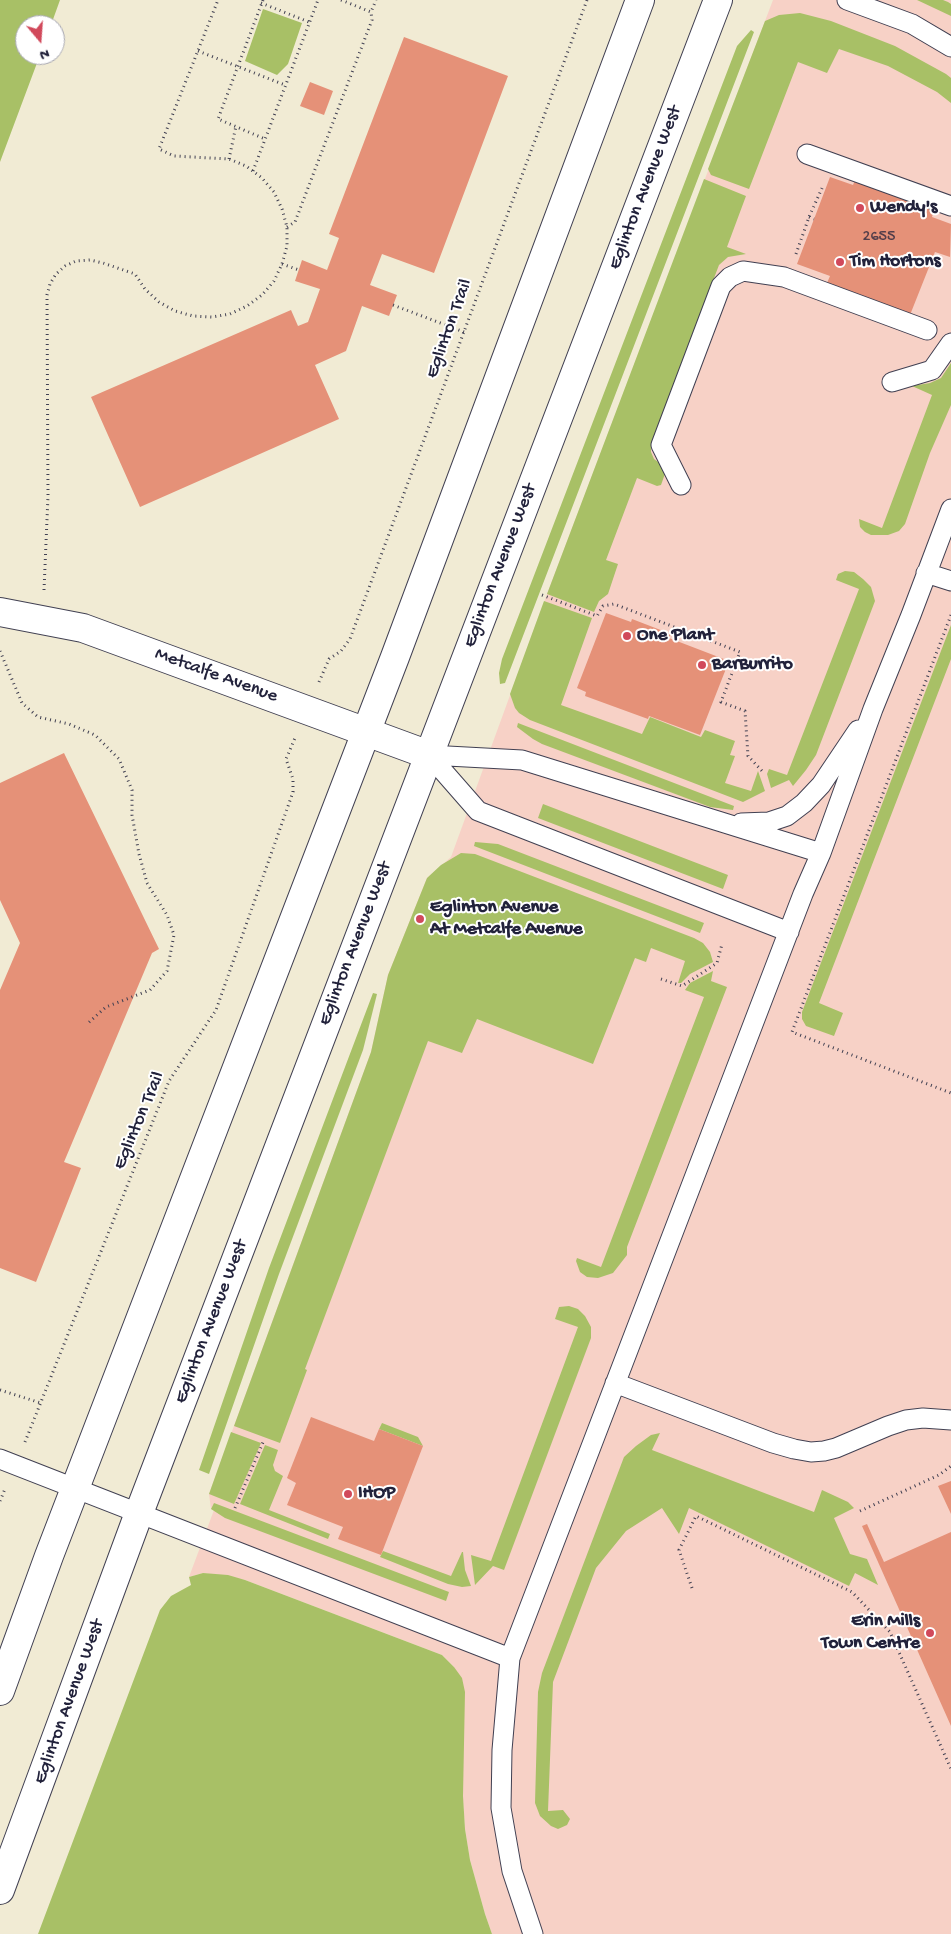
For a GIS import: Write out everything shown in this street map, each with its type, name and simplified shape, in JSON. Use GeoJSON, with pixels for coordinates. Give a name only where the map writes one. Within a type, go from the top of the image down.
{"type":"FeatureCollection","features":[{"type":"Feature","properties":{"kind":"main road"},"geometry":{"type":"LineString","coordinates":[[0,1691],[75,1488],[367,732],[640,0]]}},
{"type":"Feature","properties":{"kind":"main road","name":"Eglinton Avenue West"},"geometry":{"type":"LineString","coordinates":[[0,1890],[139,1513],[718,0]]}},
{"type":"Feature","properties":{"kind":"main road","name":"Metcalfe Avenue"},"geometry":{"type":"LineString","coordinates":[[0,612],[83,628],[429,755]]}},
{"type":"Feature","properties":{"kind":"lane"},"geometry":{"type":"LineString","coordinates":[[847,0],[912,24],[951,47]]}},
{"type":"Feature","properties":{"kind":"lane"},"geometry":{"type":"LineString","coordinates":[[807,154],[951,206]]}},
{"type":"Feature","properties":{"kind":"lane"},"geometry":{"type":"LineString","coordinates":[[681,485],[661,445],[720,286],[730,277],[743,271],[784,277],[926,330]]}},
{"type":"Feature","properties":{"kind":"lane"},"geometry":{"type":"LineString","coordinates":[[892,382],[932,370],[951,343]]}},
{"type":"Feature","properties":{"kind":"lane"},"geometry":{"type":"LineString","coordinates":[[533,1934],[512,1871],[501,1808],[502,1750],[510,1658],[821,853],[873,709],[951,509]]}},
{"type":"Feature","properties":{"kind":"lane"},"geometry":{"type":"LineString","coordinates":[[926,573],[951,581]]}},
{"type":"Feature","properties":{"kind":"lane"},"geometry":{"type":"LineString","coordinates":[[720,822],[749,824],[769,822],[787,816],[804,803],[820,784],[873,709]]}},
{"type":"Feature","properties":{"kind":"lane"},"geometry":{"type":"LineString","coordinates":[[429,755],[522,760],[821,853]]}},
{"type":"Feature","properties":{"kind":"lane"},"geometry":{"type":"LineString","coordinates":[[429,755],[478,811],[789,932]]}},
{"type":"Feature","properties":{"kind":"lane"},"geometry":{"type":"LineString","coordinates":[[615,1383],[773,1443],[794,1450],[811,1452],[836,1448],[906,1420],[923,1418],[951,1420]]}},
{"type":"Feature","properties":{"kind":"lane"},"geometry":{"type":"LineString","coordinates":[[0,1459],[510,1658]]}},
{"type":"Feature","properties":{"kind":"path"},"geometry":{"type":"LineString","coordinates":[[43,619],[48,496],[46,295],[56,274],[65,266],[76,261],[90,260],[103,263],[135,274],[159,302],[175,311],[193,316],[212,317],[230,314],[247,306],[262,295],[274,281],[282,264],[287,246],[287,227],[282,209],[274,192],[262,178],[246,166],[228,159],[174,156],[159,149],[218,0]]}},
{"type":"Feature","properties":{"kind":"path"},"geometry":{"type":"LineString","coordinates":[[253,171],[318,0]]}},
{"type":"Feature","properties":{"kind":"path"},"geometry":{"type":"LineString","coordinates":[[340,0],[371,12]]}},
{"type":"Feature","properties":{"kind":"path"},"geometry":{"type":"LineString","coordinates":[[287,227],[295,222],[372,20],[371,12],[376,0]]}},
{"type":"Feature","properties":{"kind":"path","name":"Eglinton Trail"},"geometry":{"type":"LineString","coordinates":[[329,659],[341,651],[350,639],[587,0]]}},
{"type":"Feature","properties":{"kind":"path"},"geometry":{"type":"LineString","coordinates":[[265,139],[218,119],[262,2],[310,22]]}},
{"type":"Feature","properties":{"kind":"path"},"geometry":{"type":"LineString","coordinates":[[198,51],[285,85]]}},
{"type":"Feature","properties":{"kind":"path"},"geometry":{"type":"LineString","coordinates":[[228,159],[236,126]]}},
{"type":"Feature","properties":{"kind":"path"},"geometry":{"type":"LineString","coordinates":[[795,257],[809,216],[824,182]]}},
{"type":"Feature","properties":{"kind":"path"},"geometry":{"type":"LineString","coordinates":[[809,216],[814,219]]}},
{"type":"Feature","properties":{"kind":"path"},"geometry":{"type":"LineString","coordinates":[[282,264],[299,270]]}},
{"type":"Feature","properties":{"kind":"path"},"geometry":{"type":"LineString","coordinates":[[393,306],[464,332]]}},
{"type":"Feature","properties":{"kind":"path"},"geometry":{"type":"LineString","coordinates":[[542,595],[597,616],[603,606],[614,604],[740,652],[721,702],[745,710],[748,756],[763,772]]}},
{"type":"Feature","properties":{"kind":"path"},"geometry":{"type":"LineString","coordinates":[[951,615],[792,1032],[951,1093]]}},
{"type":"Feature","properties":{"kind":"path"},"geometry":{"type":"LineString","coordinates":[[0,651],[22,703],[38,717],[69,724],[94,735],[119,759],[132,790],[132,814],[139,854],[148,883],[167,915],[174,935],[168,971],[150,990],[106,1007],[87,1024]]}},
{"type":"Feature","properties":{"kind":"path","name":"Eglinton Trail"},"geometry":{"type":"LineString","coordinates":[[26,1440],[169,1081],[216,1010],[292,792],[293,779],[286,759]]}},
{"type":"Feature","properties":{"kind":"path"},"geometry":{"type":"LineString","coordinates":[[661,979],[682,986],[717,963],[722,944]]}},
{"type":"Feature","properties":{"kind":"path"},"geometry":{"type":"LineString","coordinates":[[0,1390],[41,1403]]}},
{"type":"Feature","properties":{"kind":"path"},"geometry":{"type":"LineString","coordinates":[[235,1508],[264,1440]]}},
{"type":"Feature","properties":{"kind":"path"},"geometry":{"type":"LineString","coordinates":[[860,1511],[939,1475],[951,1466]]}},
{"type":"Feature","properties":{"kind":"path"},"geometry":{"type":"LineString","coordinates":[[0,1501],[3,1493]]}},
{"type":"Feature","properties":{"kind":"path"},"geometry":{"type":"LineString","coordinates":[[692,1588],[679,1550],[696,1516],[852,1592],[890,1632],[951,1769]]}},
{"type":"Feature","properties":{"kind":"shaded area"},"geometry":{"type":"Polygon","coordinates":[[[773,0],[951,0],[951,1934],[492,1934],[470,1860],[465,1829],[454,1667],[442,1655],[245,1580],[203,1573],[189,1577],[214,1510],[211,1509],[209,1494],[371,1052],[388,975],[427,878],[451,857],[547,594],[773,0]]]}},
{"type":"Feature","properties":{"kind":"green space"},"geometry":{"type":"Polygon","coordinates":[[[0,0],[60,0],[55,15],[15,15],[15,65],[36,65],[0,162],[0,0]]]}},
{"type":"Feature","properties":{"kind":"green space"},"geometry":{"type":"Polygon","coordinates":[[[917,0],[943,0],[948,2],[951,4],[951,16],[917,0]]]}},
{"type":"Feature","properties":{"kind":"green space"},"geometry":{"type":"Polygon","coordinates":[[[263,9],[302,23],[288,64],[277,75],[245,61],[263,9]]]}},
{"type":"Feature","properties":{"kind":"green space"},"geometry":{"type":"Polygon","coordinates":[[[800,13],[831,21],[895,46],[946,74],[951,78],[951,103],[937,92],[888,66],[839,49],[827,73],[798,62],[749,189],[711,175],[708,169],[765,21],[779,15],[800,13]]]}},
{"type":"Feature","properties":{"kind":"green space"},"geometry":{"type":"Polygon","coordinates":[[[751,30],[754,32],[505,683],[500,684],[499,673],[502,659],[737,46],[751,30]]]}},
{"type":"Feature","properties":{"kind":"green space"},"geometry":{"type":"Polygon","coordinates":[[[704,179],[746,196],[727,247],[746,254],[728,257],[719,265],[651,444],[651,452],[654,459],[665,467],[666,471],[661,485],[657,486],[637,478],[606,560],[618,564],[608,594],[599,601],[594,612],[547,594],[704,179]]]}},
{"type":"Feature","properties":{"kind":"green space"},"geometry":{"type":"Polygon","coordinates":[[[951,363],[951,405],[930,453],[905,524],[899,531],[888,535],[871,535],[860,527],[859,519],[882,528],[932,395],[912,386],[930,383],[941,378],[951,363]]]}},
{"type":"Feature","properties":{"kind":"green space"},"geometry":{"type":"Polygon","coordinates":[[[845,571],[854,572],[871,587],[875,601],[816,755],[793,786],[789,780],[771,788],[767,774],[769,769],[787,775],[859,589],[836,580],[838,574],[845,571]]]}},
{"type":"Feature","properties":{"kind":"green space"},"geometry":{"type":"Polygon","coordinates":[[[544,601],[592,618],[561,705],[642,734],[650,717],[701,737],[705,730],[735,741],[730,755],[735,756],[725,783],[751,791],[758,771],[765,791],[743,802],[530,720],[519,713],[510,694],[544,601]]]}},
{"type":"Feature","properties":{"kind":"green space"},"geometry":{"type":"Polygon","coordinates":[[[951,625],[951,659],[819,1003],[843,1013],[834,1036],[806,1026],[802,1019],[802,1012],[951,625]]]}},
{"type":"Feature","properties":{"kind":"green space"},"geometry":{"type":"Polygon","coordinates":[[[518,723],[734,806],[733,810],[710,807],[542,744],[517,727],[518,723]]]}},
{"type":"Feature","properties":{"kind":"green space"},"geometry":{"type":"Polygon","coordinates":[[[543,804],[728,875],[723,889],[538,818],[543,804]]]}},
{"type":"Feature","properties":{"kind":"green space"},"geometry":{"type":"Polygon","coordinates":[[[475,842],[498,844],[704,923],[700,933],[474,846],[475,842]]]}},
{"type":"Feature","properties":{"kind":"green space"},"geometry":{"type":"Polygon","coordinates":[[[461,853],[475,854],[694,938],[703,943],[710,952],[713,962],[690,974],[681,983],[678,983],[685,961],[651,948],[646,962],[635,958],[593,1064],[477,1019],[462,1053],[428,1041],[305,1369],[307,1370],[280,1443],[234,1426],[371,1052],[388,975],[427,878],[441,865],[461,853]]]}},
{"type":"Feature","properties":{"kind":"green space"},"geometry":{"type":"Polygon","coordinates":[[[713,971],[711,981],[727,987],[627,1247],[627,1255],[613,1273],[598,1278],[587,1277],[580,1272],[576,1261],[577,1258],[601,1267],[704,997],[685,990],[690,983],[713,971]]]}},
{"type":"Feature","properties":{"kind":"green space"},"geometry":{"type":"Polygon","coordinates":[[[373,993],[377,994],[363,1050],[279,1274],[209,1474],[199,1470],[269,1268],[373,993]]]}},
{"type":"Feature","properties":{"kind":"green space"},"geometry":{"type":"Polygon","coordinates":[[[569,1306],[578,1309],[585,1316],[591,1327],[591,1338],[504,1570],[493,1566],[475,1585],[471,1555],[491,1561],[578,1327],[555,1319],[559,1307],[569,1306]]]}},
{"type":"Feature","properties":{"kind":"green space"},"geometry":{"type":"Polygon","coordinates":[[[382,1423],[418,1437],[423,1446],[379,1429],[382,1423]]]}},
{"type":"Feature","properties":{"kind":"green space"},"geometry":{"type":"Polygon","coordinates":[[[231,1432],[261,1443],[234,1504],[209,1494],[231,1432]]]}},
{"type":"Feature","properties":{"kind":"green space"},"geometry":{"type":"Polygon","coordinates":[[[660,1433],[652,1450],[814,1512],[822,1490],[848,1502],[854,1508],[834,1518],[850,1554],[867,1559],[878,1585],[855,1573],[849,1586],[689,1508],[679,1534],[662,1508],[626,1531],[596,1568],[553,1682],[548,1811],[563,1810],[570,1819],[567,1825],[558,1829],[551,1826],[540,1816],[535,1803],[538,1692],[542,1673],[624,1457],[651,1435],[660,1433]]]}},
{"type":"Feature","properties":{"kind":"green space"},"geometry":{"type":"Polygon","coordinates":[[[265,1445],[278,1450],[273,1465],[275,1471],[283,1476],[269,1510],[330,1534],[328,1539],[240,1504],[265,1445]]]}},
{"type":"Feature","properties":{"kind":"green space"},"geometry":{"type":"Polygon","coordinates":[[[214,1503],[449,1592],[446,1601],[225,1518],[211,1509],[214,1503]]]}},
{"type":"Feature","properties":{"kind":"green space"},"geometry":{"type":"Polygon","coordinates":[[[383,1551],[451,1576],[463,1552],[465,1570],[471,1586],[462,1587],[448,1584],[380,1557],[383,1551]]]}},
{"type":"Feature","properties":{"kind":"green space"},"geometry":{"type":"Polygon","coordinates":[[[203,1573],[228,1575],[245,1580],[442,1655],[454,1667],[462,1678],[465,1692],[463,1796],[465,1829],[470,1860],[492,1934],[38,1934],[160,1610],[171,1596],[191,1585],[189,1577],[203,1573]]]}},
{"type":"Feature","properties":{"kind":"building"},"geometry":{"type":"Polygon","coordinates":[[[404,37],[508,76],[434,273],[382,254],[370,285],[397,295],[389,316],[362,306],[346,351],[315,365],[339,419],[140,507],[91,397],[291,310],[298,326],[308,322],[320,289],[295,281],[302,260],[327,270],[339,238],[329,234],[404,37]]]}},
{"type":"Feature","properties":{"kind":"building"},"geometry":{"type":"Polygon","coordinates":[[[310,82],[333,91],[324,115],[300,106],[310,82]]]}},
{"type":"Feature","properties":{"kind":"building"},"geometry":{"type":"Polygon","coordinates":[[[830,177],[853,185],[855,180],[934,210],[932,217],[951,224],[950,257],[935,252],[910,315],[827,283],[830,276],[797,264],[830,177]]]}},
{"type":"Feature","properties":{"kind":"building"},"geometry":{"type":"Polygon","coordinates":[[[606,613],[631,622],[632,619],[671,634],[669,638],[729,661],[700,735],[649,716],[648,719],[585,696],[586,692],[577,688],[606,613]]]}},
{"type":"Feature","properties":{"kind":"building"},"geometry":{"type":"Polygon","coordinates":[[[64,753],[159,949],[152,953],[64,1162],[81,1168],[36,1282],[0,1268],[0,990],[20,943],[0,900],[0,783],[64,753]]]}},
{"type":"Feature","properties":{"kind":"building","name":"IHOP"},"geometry":{"type":"Polygon","coordinates":[[[311,1417],[374,1441],[379,1429],[423,1446],[381,1555],[338,1539],[343,1527],[287,1505],[296,1483],[287,1478],[311,1417]]]}},
{"type":"Feature","properties":{"kind":"building"},"geometry":{"type":"Polygon","coordinates":[[[951,1481],[951,1514],[938,1486],[951,1481]]]}},
{"type":"Feature","properties":{"kind":"building","name":"Erin Mills Town Centre"},"geometry":{"type":"Polygon","coordinates":[[[867,1524],[884,1562],[951,1532],[951,1726],[862,1526],[867,1524]]]}},
{"type":"Feature","properties":{"kind":"place","name":"Wendy's"},"geometry":{"type":"Point","coordinates":[860,208]}},
{"type":"Feature","properties":{"kind":"place","name":"Tim Hortons"},"geometry":{"type":"Point","coordinates":[840,262]}},
{"type":"Feature","properties":{"kind":"place","name":"One Plant"},"geometry":{"type":"Point","coordinates":[627,636]}},
{"type":"Feature","properties":{"kind":"place","name":"BarBurrito"},"geometry":{"type":"Point","coordinates":[702,665]}},
{"type":"Feature","properties":{"kind":"place","name":"Eglinton Avenue At Metcalfe Avenue"},"geometry":{"type":"Point","coordinates":[420,919]}},
{"type":"Feature","properties":{"kind":"place","name":"IHOP"},"geometry":{"type":"Point","coordinates":[348,1494]}},
{"type":"Feature","properties":{"kind":"place","name":"Erin Mills Town Centre"},"geometry":{"type":"Point","coordinates":[930,1633]}}]}
